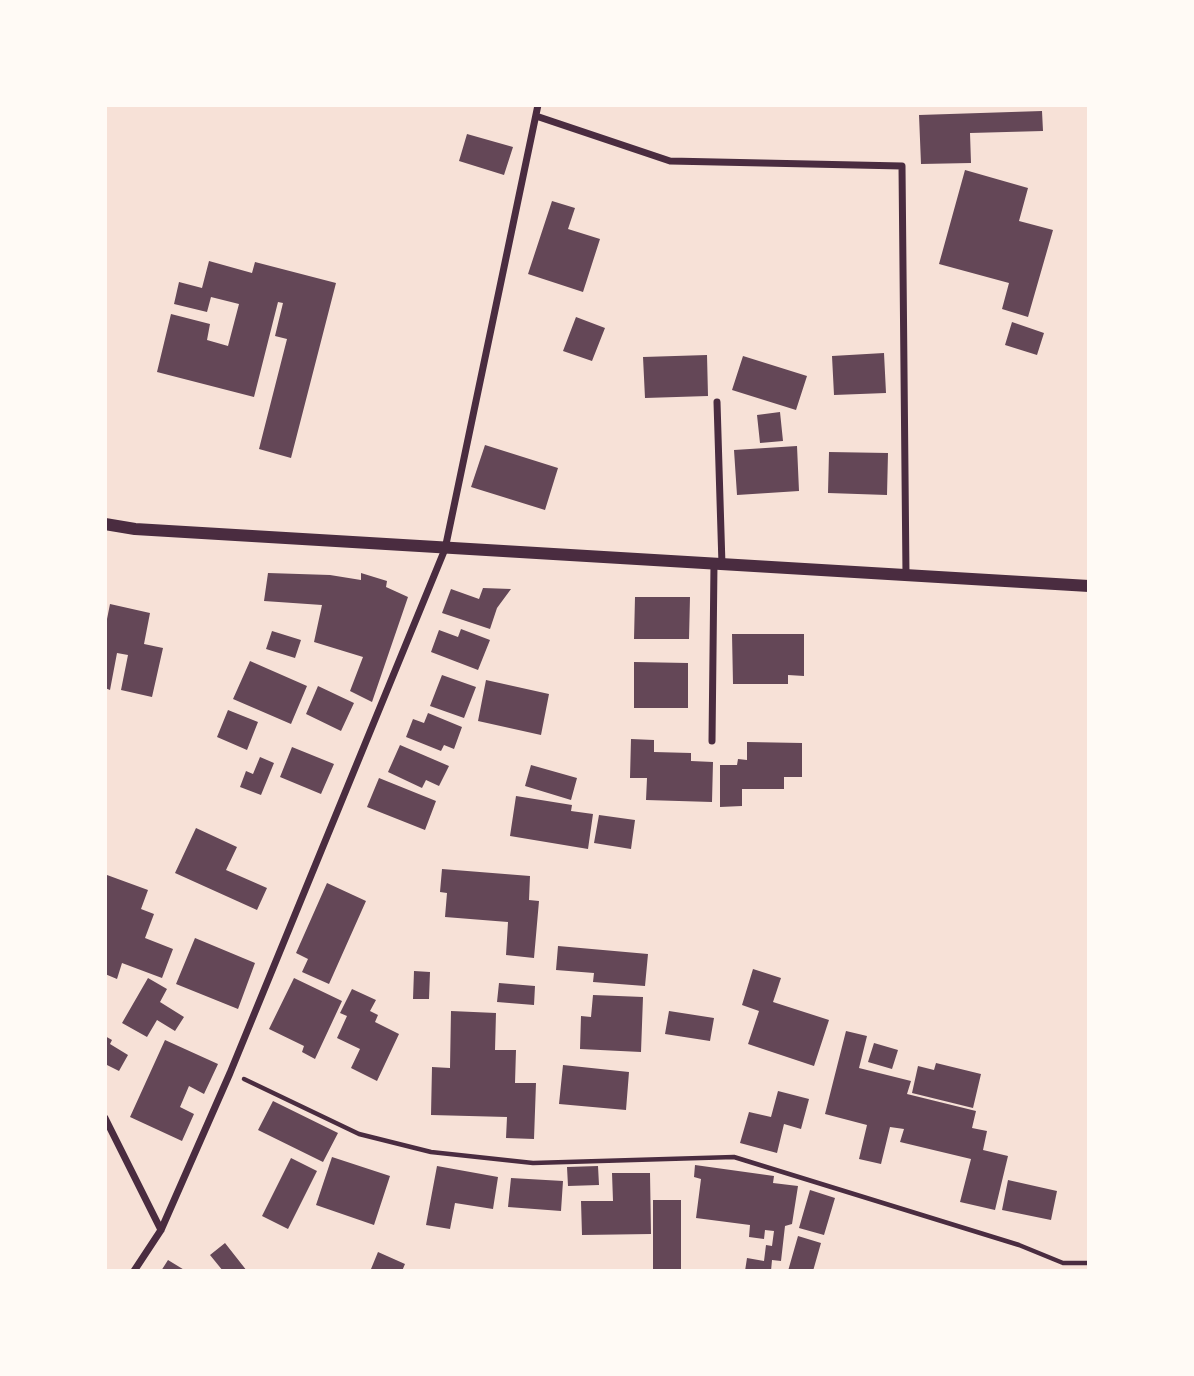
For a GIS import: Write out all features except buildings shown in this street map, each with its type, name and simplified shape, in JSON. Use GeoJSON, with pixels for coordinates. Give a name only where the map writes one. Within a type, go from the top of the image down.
{"type":"FeatureCollection","features":[{"type":"Feature","properties":{"kind":"street"},"geometry":{"type":"LineString","coordinates":[[134,1271],[161,1230],[230,1073],[445,549],[538,105]]}},
{"type":"Feature","properties":{"kind":"street"},"geometry":{"type":"LineString","coordinates":[[536,116],[670,162],[902,166],[906,575]]}},
{"type":"Feature","properties":{"kind":"street"},"geometry":{"type":"LineString","coordinates":[[712,741],[718,564],[717,402]]}},
{"type":"Feature","properties":{"kind":"street"},"geometry":{"type":"LineString","coordinates":[[105,524],[135,530],[1089,586]]}},
{"type":"Feature","properties":{"kind":"street"},"geometry":{"type":"LineString","coordinates":[[105,1118],[161,1230]]}},
{"type":"Feature","properties":{"kind":"path"},"geometry":{"type":"LineString","coordinates":[[230,1073],[359,1134],[431,1152],[533,1163],[734,1157],[1019,1245],[1063,1263],[1089,1263]]}}]}
